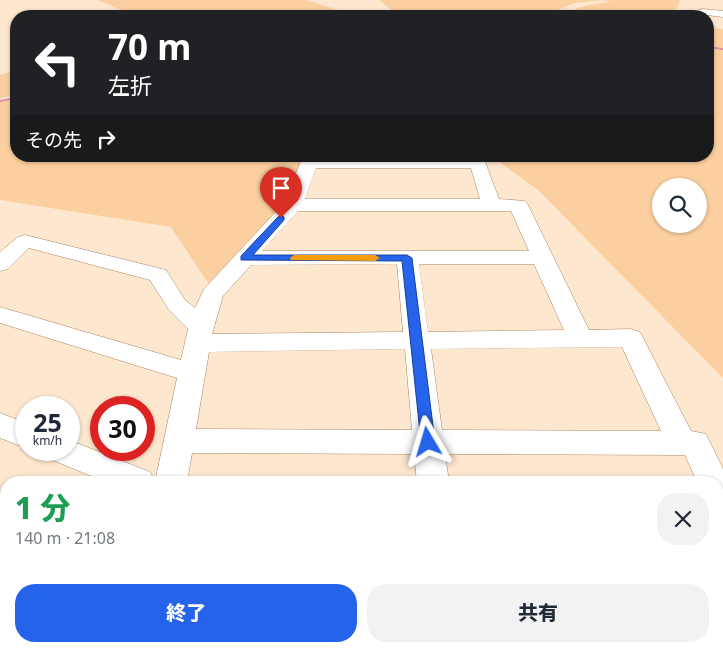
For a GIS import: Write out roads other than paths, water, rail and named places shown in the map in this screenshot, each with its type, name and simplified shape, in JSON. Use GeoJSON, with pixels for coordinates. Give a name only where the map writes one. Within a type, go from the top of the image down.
{"type":"FeatureCollection","features":[{"type":"Feature","properties":{"kind":"street"},"geometry":{"type":"LineString","coordinates":[[704,10],[707,3],[723,4]]}},
{"type":"Feature","properties":{"kind":"street"},"geometry":{"type":"LineString","coordinates":[[172,476],[200,335],[212,294],[293,205],[309,163],[478,163],[491,205]]}},
{"type":"Feature","properties":{"kind":"street"},"geometry":{"type":"LineString","coordinates":[[293,205],[518,205],[581,339]]}},
{"type":"Feature","properties":{"kind":"street"},"geometry":{"type":"LineString","coordinates":[[0,264],[26,241],[158,275],[177,305],[200,335]]}},
{"type":"Feature","properties":{"kind":"street"},"geometry":{"type":"LineString","coordinates":[[245,258],[543,257]]}},
{"type":"Feature","properties":{"kind":"street"},"geometry":{"type":"LineString","coordinates":[[407,258],[432,476]]}},
{"type":"Feature","properties":{"kind":"street"},"geometry":{"type":"LineString","coordinates":[[0,315],[193,373]]}},
{"type":"Feature","properties":{"kind":"street"},"geometry":{"type":"LineString","coordinates":[[200,335],[416,341],[631,338],[682,442]]}},
{"type":"Feature","properties":{"kind":"street"},"geometry":{"type":"LineString","coordinates":[[0,425],[15,431]]}},
{"type":"Feature","properties":{"kind":"street"},"geometry":{"type":"LineString","coordinates":[[180,441],[682,442],[695,443],[709,476]]}},
{"type":"Feature","properties":{"kind":"street"},"geometry":{"type":"LineString","coordinates":[[80,458],[124,476]]}},
{"type":"Feature","properties":{"kind":"waterway"},"geometry":{"type":"LineString","coordinates":[[714,48],[723,49]]}},
{"type":"Feature","properties":{"kind":"waterway"},"geometry":{"type":"LineString","coordinates":[[0,101],[10,99]]}}]}
